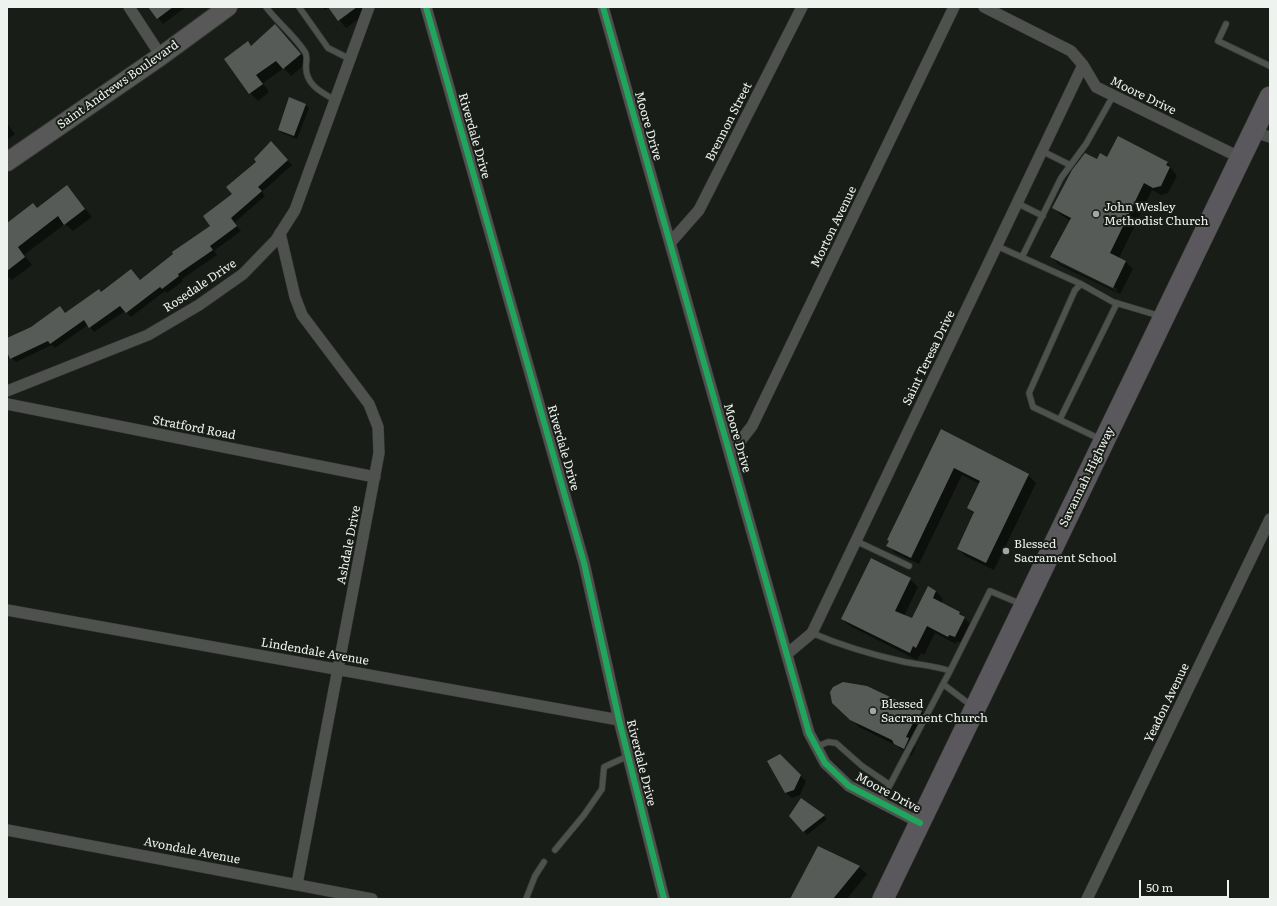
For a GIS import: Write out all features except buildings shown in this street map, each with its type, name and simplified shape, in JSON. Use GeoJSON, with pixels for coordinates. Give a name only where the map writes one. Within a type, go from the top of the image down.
{"type":"FeatureCollection","features":[{"type":"Feature","properties":{"kind":"highway","name":"Savannah Highway"},"geometry":{"type":"LineString","coordinates":[[883,899],[1241,158],[1262,135],[1270,97]]}},
{"type":"Feature","properties":{"kind":"main road","name":"Saint Andrews Boulevard"},"geometry":{"type":"LineString","coordinates":[[7,162],[161,56],[218,12]]}},
{"type":"Feature","properties":{"kind":"street"},"geometry":{"type":"LineString","coordinates":[[129,7],[161,56]]}},
{"type":"Feature","properties":{"kind":"street","name":"Rosedale Drive"},"geometry":{"type":"LineString","coordinates":[[7,390],[148,335],[199,305],[243,274],[276,240],[295,210],[369,7]]}},
{"type":"Feature","properties":{"kind":"street","name":"Riverdale Drive"},"geometry":{"type":"LineString","coordinates":[[426,7],[584,563],[619,720],[664,899]]}},
{"type":"Feature","properties":{"kind":"street","name":"Moore Drive"},"geometry":{"type":"LineString","coordinates":[[603,7],[810,733],[824,763],[849,786],[920,823]]}},
{"type":"Feature","properties":{"kind":"street","name":"Brennon Street"},"geometry":{"type":"LineString","coordinates":[[670,243],[699,210],[802,7]]}},
{"type":"Feature","properties":{"kind":"street","name":"Morton Avenue"},"geometry":{"type":"LineString","coordinates":[[730,454],[752,426],[954,7]]}},
{"type":"Feature","properties":{"kind":"street","name":"Moore Drive"},"geometry":{"type":"LineString","coordinates":[[984,7],[1071,51],[1083,65],[1096,87],[1241,158]]}},
{"type":"Feature","properties":{"kind":"street","name":"Saint Teresa Drive"},"geometry":{"type":"LineString","coordinates":[[787,654],[812,633],[1083,65]]}},
{"type":"Feature","properties":{"kind":"street","name":"Ashdale Drive"},"geometry":{"type":"LineString","coordinates":[[280,233],[295,297],[302,315],[369,404],[376,421],[380,440],[375,477],[339,670],[297,884]]}},
{"type":"Feature","properties":{"kind":"street","name":"Stratford Road"},"geometry":{"type":"LineString","coordinates":[[7,404],[375,477]]}},
{"type":"Feature","properties":{"kind":"street","name":"Yeadon Avenue"},"geometry":{"type":"LineString","coordinates":[[1087,899],[1270,519]]}},
{"type":"Feature","properties":{"kind":"street","name":"Lindendale Avenue"},"geometry":{"type":"LineString","coordinates":[[7,610],[619,720]]}},
{"type":"Feature","properties":{"kind":"street","name":"Avondale Avenue"},"geometry":{"type":"LineString","coordinates":[[7,830],[372,899]]}},
{"type":"Feature","properties":{"kind":"lane"},"geometry":{"type":"LineString","coordinates":[[266,7],[272,16],[286,28],[305,53],[306,72],[309,82],[317,89],[335,100]]}},
{"type":"Feature","properties":{"kind":"lane"},"geometry":{"type":"LineString","coordinates":[[299,7],[328,48],[350,59]]}},
{"type":"Feature","properties":{"kind":"lane"},"geometry":{"type":"LineString","coordinates":[[1226,24],[1218,41],[1270,66]]}},
{"type":"Feature","properties":{"kind":"lane"},"geometry":{"type":"LineString","coordinates":[[1022,258],[1061,178],[1086,144],[1113,96]]}},
{"type":"Feature","properties":{"kind":"lane"},"geometry":{"type":"LineString","coordinates":[[1042,151],[1070,166]]}},
{"type":"Feature","properties":{"kind":"lane"},"geometry":{"type":"LineString","coordinates":[[1017,204],[1043,216]]}},
{"type":"Feature","properties":{"kind":"lane"},"geometry":{"type":"LineString","coordinates":[[997,246],[1081,284],[1117,303],[1164,317]]}},
{"type":"Feature","properties":{"kind":"lane"},"geometry":{"type":"LineString","coordinates":[[1081,284],[1075,290],[1029,393],[1033,407],[1104,441]]}},
{"type":"Feature","properties":{"kind":"lane"},"geometry":{"type":"LineString","coordinates":[[1060,419],[1117,303]]}},
{"type":"Feature","properties":{"kind":"lane"},"geometry":{"type":"LineString","coordinates":[[856,541],[909,566]]}},
{"type":"Feature","properties":{"kind":"lane"},"geometry":{"type":"LineString","coordinates":[[881,802],[990,591],[1025,606]]}},
{"type":"Feature","properties":{"kind":"lane"},"geometry":{"type":"LineString","coordinates":[[812,633],[844,647],[906,662],[937,666],[950,671]]}},
{"type":"Feature","properties":{"kind":"lane"},"geometry":{"type":"LineString","coordinates":[[943,684],[976,708]]}},
{"type":"Feature","properties":{"kind":"lane"},"geometry":{"type":"LineString","coordinates":[[816,747],[828,742],[836,743],[862,766],[890,785]]}},
{"type":"Feature","properties":{"kind":"lane"},"geometry":{"type":"LineString","coordinates":[[555,850],[584,815],[602,789],[604,767],[628,756]]}},
{"type":"Feature","properties":{"kind":"lane"},"geometry":{"type":"LineString","coordinates":[[526,899],[535,876],[544,862]]}},
{"type":"Feature","properties":{"kind":"cycle path"},"geometry":{"type":"LineString","coordinates":[[426,7],[584,563],[619,720],[664,899]]}},
{"type":"Feature","properties":{"kind":"cycle path"},"geometry":{"type":"LineString","coordinates":[[603,7],[809,733],[825,763],[849,786],[920,823]]}},
{"type":"Feature","properties":{"kind":"place","name":"John Wesley Methodist Church"},"geometry":{"type":"Point","coordinates":[1096,214]}},
{"type":"Feature","properties":{"kind":"place","name":"Blessed Sacrament School"},"geometry":{"type":"Point","coordinates":[1006,551]}},
{"type":"Feature","properties":{"kind":"place","name":"Blessed Sacrament Church"},"geometry":{"type":"Point","coordinates":[873,711]}}]}
